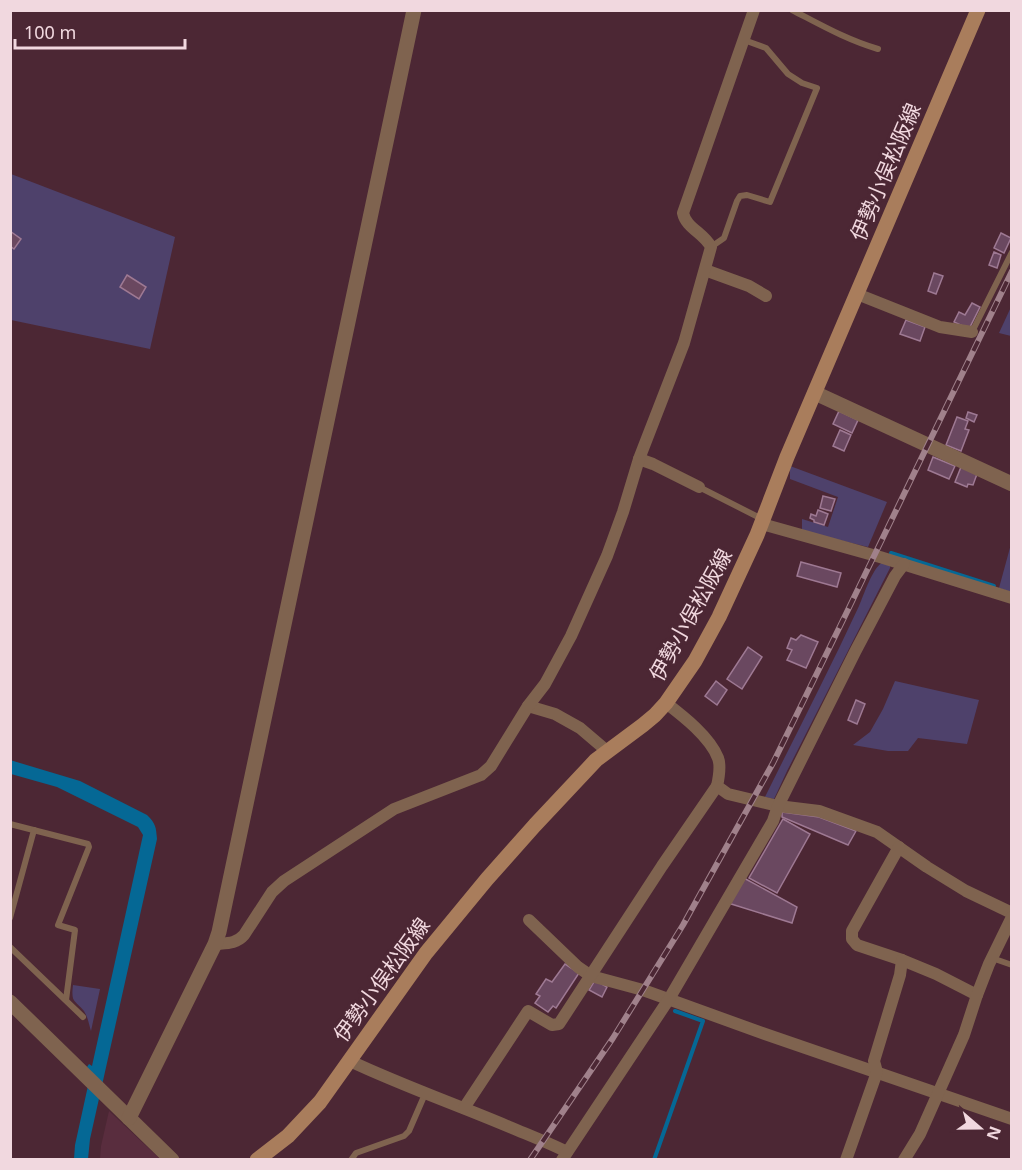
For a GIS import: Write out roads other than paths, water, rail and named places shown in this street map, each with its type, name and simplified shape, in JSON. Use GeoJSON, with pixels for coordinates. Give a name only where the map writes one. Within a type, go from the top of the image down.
{"type":"FeatureCollection","features":[{"type":"Feature","properties":{"kind":"main road","name":"伊勢小俣松阪線"},"geometry":{"type":"LineString","coordinates":[[257,1160],[288,1136],[327,1093],[426,953],[487,879],[572,785],[607,751],[655,715],[695,661],[719,616],[762,522],[780,473],[978,10]]}},
{"type":"Feature","properties":{"kind":"street"},"geometry":{"type":"LineString","coordinates":[[129,1118],[219,932],[414,10]]}},
{"type":"Feature","properties":{"kind":"street"},"geometry":{"type":"LineString","coordinates":[[215,944],[239,941],[272,892],[284,881],[394,809],[481,775],[490,766],[528,706],[545,684],[571,636],[607,556],[639,459],[684,343],[711,247],[708,241],[685,220],[683,213],[754,10]]}},
{"type":"Feature","properties":{"kind":"street"},"geometry":{"type":"LineString","coordinates":[[705,270],[749,286],[766,296]]}},
{"type":"Feature","properties":{"kind":"street"},"geometry":{"type":"LineString","coordinates":[[857,294],[940,327],[972,332]]}},
{"type":"Feature","properties":{"kind":"street"},"geometry":{"type":"LineString","coordinates":[[815,393],[1011,484]]}},
{"type":"Feature","properties":{"kind":"street"},"geometry":{"type":"LineString","coordinates":[[639,459],[699,487]]}},
{"type":"Feature","properties":{"kind":"street"},"geometry":{"type":"LineString","coordinates":[[762,522],[1011,598]]}},
{"type":"Feature","properties":{"kind":"street"},"geometry":{"type":"LineString","coordinates":[[350,1061],[425,1094],[550,1143],[564,1156],[669,999],[773,821],[778,806],[875,614],[904,564]]}},
{"type":"Feature","properties":{"kind":"street"},"geometry":{"type":"LineString","coordinates":[[464,1108],[528,1011],[552,1025],[559,1024],[717,786],[718,759],[713,750],[687,719],[666,703]]}},
{"type":"Feature","properties":{"kind":"street"},"geometry":{"type":"LineString","coordinates":[[528,706],[555,714],[572,723],[607,751]]}},
{"type":"Feature","properties":{"kind":"street"},"geometry":{"type":"LineString","coordinates":[[717,786],[728,794],[778,806],[819,812],[876,832],[966,891],[1011,915],[977,995],[964,1035],[920,1134],[904,1160]]}},
{"type":"Feature","properties":{"kind":"street"},"geometry":{"type":"LineString","coordinates":[[899,847],[852,931],[852,939],[856,945],[936,974],[977,995]]}},
{"type":"Feature","properties":{"kind":"street"},"geometry":{"type":"LineString","coordinates":[[529,920],[578,967],[591,976],[643,990],[1011,1119]]}},
{"type":"Feature","properties":{"kind":"street"},"geometry":{"type":"LineString","coordinates":[[846,1160],[877,1072],[874,1060],[900,975],[902,960]]}},
{"type":"Feature","properties":{"kind":"street"},"geometry":{"type":"LineString","coordinates":[[10,1002],[172,1160]]}},
{"type":"Feature","properties":{"kind":"lane"},"geometry":{"type":"LineString","coordinates":[[792,10],[841,36],[878,49]]}},
{"type":"Feature","properties":{"kind":"lane"},"geometry":{"type":"LineString","coordinates":[[711,247],[724,238],[737,201],[741,196],[747,195],[770,202],[817,88],[802,83],[788,74],[766,48],[744,40]]}},
{"type":"Feature","properties":{"kind":"lane"},"geometry":{"type":"LineString","coordinates":[[972,332],[1011,252]]}},
{"type":"Feature","properties":{"kind":"lane"},"geometry":{"type":"LineString","coordinates":[[699,487],[762,522]]}},
{"type":"Feature","properties":{"kind":"lane"},"geometry":{"type":"LineString","coordinates":[[10,824],[88,844],[90,848],[58,925],[75,930],[66,1000]]}},
{"type":"Feature","properties":{"kind":"lane"},"geometry":{"type":"LineString","coordinates":[[10,918],[34,830]]}},
{"type":"Feature","properties":{"kind":"lane"},"geometry":{"type":"LineString","coordinates":[[10,947],[83,1017]]}},
{"type":"Feature","properties":{"kind":"lane"},"geometry":{"type":"LineString","coordinates":[[992,957],[1011,965]]}},
{"type":"Feature","properties":{"kind":"lane"},"geometry":{"type":"LineString","coordinates":[[351,1160],[356,1153],[404,1136],[409,1131],[425,1094]]}},
{"type":"Feature","properties":{"kind":"water"},"geometry":{"type":"Polygon","coordinates":[[[10,760],[80,781],[147,815],[156,829],[157,839],[90,1139],[88,1159],[74,1159],[91,1072],[87,1067],[89,1064],[92,1066],[143,835],[138,827],[57,787],[11,774],[10,760]]]}},
{"type":"Feature","properties":{"kind":"waterway"},"geometry":{"type":"LineString","coordinates":[[891,553],[994,586]]}},
{"type":"Feature","properties":{"kind":"waterway"},"geometry":{"type":"LineString","coordinates":[[654,1160],[703,1021],[675,1011]]}},
{"type":"Feature","properties":{"kind":"railway"},"geometry":{"type":"LineString","coordinates":[[530,1160],[613,1038],[683,925],[773,763],[1012,271]]}}]}
